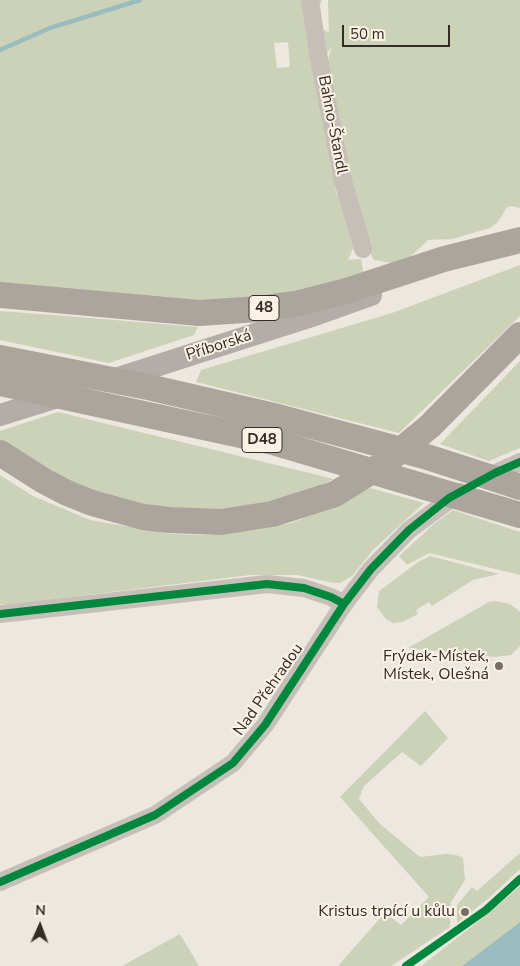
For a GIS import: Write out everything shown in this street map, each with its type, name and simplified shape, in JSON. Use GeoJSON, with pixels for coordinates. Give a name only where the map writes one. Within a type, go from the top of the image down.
{"type":"FeatureCollection","features":[{"type":"Feature","properties":{"kind":"highway","name":"48"},"geometry":{"type":"LineString","coordinates":[[0,295],[191,312],[250,310],[299,303],[346,292],[444,259],[520,240]]}},
{"type":"Feature","properties":{"kind":"highway"},"geometry":{"type":"LineString","coordinates":[[0,453],[44,481],[68,493],[92,503],[143,517],[195,522],[221,522],[247,519],[298,508],[335,494],[369,474],[408,446],[463,395],[520,335]]}},
{"type":"Feature","properties":{"kind":"highway","name":"D48"},"geometry":{"type":"LineString","coordinates":[[0,358],[278,417],[424,456],[520,487]]}},
{"type":"Feature","properties":{"kind":"highway","name":"D48"},"geometry":{"type":"LineString","coordinates":[[0,383],[273,442],[520,515]]}},
{"type":"Feature","properties":{"kind":"main road","name":"Příborská"},"geometry":{"type":"LineString","coordinates":[[0,415],[318,314],[520,240]]}},
{"type":"Feature","properties":{"kind":"street","name":"Bahno-Štandl"},"geometry":{"type":"LineString","coordinates":[[310,0],[318,54],[343,181],[363,248]]}},
{"type":"Feature","properties":{"kind":"street","name":"Nad Přehradou"},"geometry":{"type":"LineString","coordinates":[[0,882],[155,815],[234,763],[265,725],[344,604],[370,569],[421,519],[449,498],[520,462]]}},
{"type":"Feature","properties":{"kind":"street"},"geometry":{"type":"LineString","coordinates":[[0,614],[267,584],[304,588],[331,596],[344,604]]}},
{"type":"Feature","properties":{"kind":"green space"},"geometry":{"type":"Polygon","coordinates":[[[0,0],[303,0],[320,110],[337,195],[343,205],[354,246],[348,260],[361,259],[364,276],[263,297],[208,301],[0,285],[0,0]],[[288,42],[274,43],[277,68],[290,67],[288,42]]]}},
{"type":"Feature","properties":{"kind":"green space"},"geometry":{"type":"Polygon","coordinates":[[[314,0],[322,0],[319,8],[323,29],[329,33],[328,0],[520,0],[520,208],[507,207],[498,222],[490,228],[452,239],[428,240],[410,257],[392,263],[374,260],[368,249],[341,149],[327,63],[332,47],[327,53],[314,0]]]}},
{"type":"Feature","properties":{"kind":"green space"},"geometry":{"type":"Polygon","coordinates":[[[520,265],[520,316],[399,433],[196,382],[201,370],[392,313],[520,265]]]}},
{"type":"Feature","properties":{"kind":"green space"},"geometry":{"type":"Polygon","coordinates":[[[0,311],[198,327],[194,335],[109,363],[0,340],[0,311]]]}},
{"type":"Feature","properties":{"kind":"green space"},"geometry":{"type":"Polygon","coordinates":[[[520,361],[520,448],[489,461],[440,444],[520,361]]]}},
{"type":"Feature","properties":{"kind":"green space"},"geometry":{"type":"Polygon","coordinates":[[[58,412],[334,479],[312,489],[257,505],[188,513],[105,498],[0,447],[0,431],[58,412]]]}},
{"type":"Feature","properties":{"kind":"green space"},"geometry":{"type":"Polygon","coordinates":[[[0,475],[33,496],[90,520],[171,534],[206,535],[291,523],[340,504],[370,488],[424,503],[374,549],[352,576],[340,583],[298,575],[251,575],[0,604],[0,475]]]}},
{"type":"Feature","properties":{"kind":"green space"},"geometry":{"type":"Polygon","coordinates":[[[453,510],[520,532],[520,575],[429,553],[407,565],[399,556],[435,523],[453,510]]]}},
{"type":"Feature","properties":{"kind":"green space"},"geometry":{"type":"Polygon","coordinates":[[[430,556],[499,574],[473,580],[432,606],[429,602],[416,610],[418,614],[402,622],[393,623],[386,619],[377,607],[379,591],[418,562],[430,556]]]}},
{"type":"Feature","properties":{"kind":"green space"},"geometry":{"type":"Polygon","coordinates":[[[496,601],[510,604],[520,612],[520,646],[511,655],[495,657],[408,648],[489,602],[496,601]]]}},
{"type":"Feature","properties":{"kind":"green space"},"geometry":{"type":"Polygon","coordinates":[[[425,711],[448,738],[421,766],[402,752],[364,786],[359,799],[380,824],[420,857],[446,854],[463,858],[465,880],[451,902],[450,927],[391,966],[338,966],[381,917],[389,916],[401,925],[429,897],[340,797],[425,711]]]}},
{"type":"Feature","properties":{"kind":"green space"},"geometry":{"type":"Polygon","coordinates":[[[520,853],[520,869],[489,898],[457,923],[457,905],[472,887],[477,891],[520,853]]]}},
{"type":"Feature","properties":{"kind":"green space"},"geometry":{"type":"Polygon","coordinates":[[[520,886],[520,922],[462,966],[421,966],[489,913],[520,886]]]}},
{"type":"Feature","properties":{"kind":"green space"},"geometry":{"type":"Polygon","coordinates":[[[180,934],[199,966],[122,966],[162,944],[180,934]]]}},
{"type":"Feature","properties":{"kind":"water"},"geometry":{"type":"Polygon","coordinates":[[[520,922],[520,966],[462,966],[520,922]]]}},
{"type":"Feature","properties":{"kind":"waterway"},"geometry":{"type":"LineString","coordinates":[[0,50],[50,28],[140,0]]}},
{"type":"Feature","properties":{"kind":"cycle path"},"geometry":{"type":"LineString","coordinates":[[0,882],[155,815],[233,763],[265,725],[344,604],[371,569],[409,530],[449,498],[520,462]]}},
{"type":"Feature","properties":{"kind":"cycle path"},"geometry":{"type":"LineString","coordinates":[[0,614],[267,584],[304,588],[331,597],[344,604]]}},
{"type":"Feature","properties":{"kind":"cycle path"},"geometry":{"type":"LineString","coordinates":[[406,966],[486,910],[520,879]]}},
{"type":"Feature","properties":{"kind":"place","name":"Frýdek-Místek, Místek, Olešná"},"geometry":{"type":"Point","coordinates":[499,666]}},
{"type":"Feature","properties":{"kind":"place","name":"Kristus trpící u kůlu"},"geometry":{"type":"Point","coordinates":[465,912]}}]}
